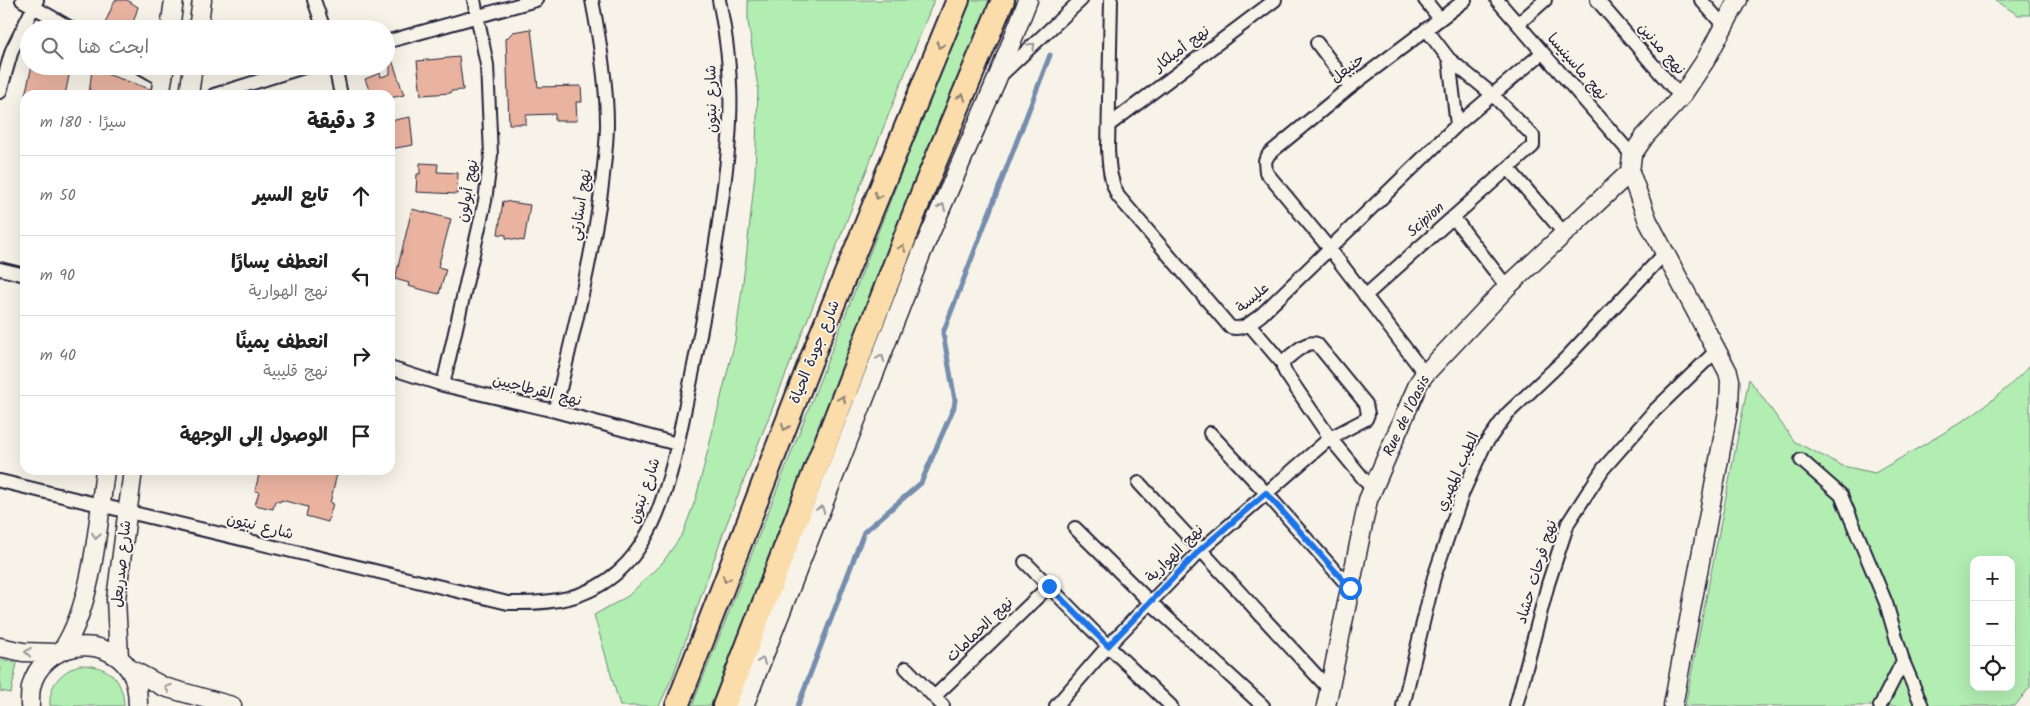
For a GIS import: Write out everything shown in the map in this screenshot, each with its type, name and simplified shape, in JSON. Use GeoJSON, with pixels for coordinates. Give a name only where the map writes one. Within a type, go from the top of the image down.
{"type":"FeatureCollection","features":[{"type":"Feature","properties":{"kind":"highway","name":"شارع جودة الحياة"},"geometry":{"type":"LineString","coordinates":[[677,700],[810,364],[958,0]]}},
{"type":"Feature","properties":{"kind":"highway"},"geometry":{"type":"LineString","coordinates":[[724,706],[924,192],[1002,0]]}},
{"type":"Feature","properties":{"kind":"street"},"geometry":{"type":"LineString","coordinates":[[171,20],[174,0]]}},
{"type":"Feature","properties":{"kind":"street"},"geometry":{"type":"LineString","coordinates":[[199,20],[202,0]]}},
{"type":"Feature","properties":{"kind":"street"},"geometry":{"type":"LineString","coordinates":[[314,0],[321,20]]}},
{"type":"Feature","properties":{"kind":"street","name":"نهج أبولون"},"geometry":{"type":"LineString","coordinates":[[443,385],[485,201],[491,155],[487,65],[474,0]]}},
{"type":"Feature","properties":{"kind":"street"},"geometry":{"type":"LineString","coordinates":[[395,39],[536,0]]}},
{"type":"Feature","properties":{"kind":"street","name":"نهج أستارتي"},"geometry":{"type":"LineString","coordinates":[[555,411],[586,277],[604,170],[608,125],[600,44],[592,0]]}},
{"type":"Feature","properties":{"kind":"street","name":"شارع نبتون"},"geometry":{"type":"LineString","coordinates":[[101,506],[508,604],[542,604],[571,598],[595,588],[621,570],[650,529],[661,502],[677,444],[701,334],[727,166],[730,120],[730,78],[720,0]]}},
{"type":"Feature","properties":{"kind":"street"},"geometry":{"type":"LineString","coordinates":[[744,706],[922,252],[997,79],[1028,0]]}},
{"type":"Feature","properties":{"kind":"street"},"geometry":{"type":"LineString","coordinates":[[997,79],[1081,0]]}},
{"type":"Feature","properties":{"kind":"street","name":"عليسة"},"geometry":{"type":"LineString","coordinates":[[1111,0],[1109,168],[1112,184],[1118,196],[1230,327],[1236,329],[1249,324],[1458,125],[1542,53]]}},
{"type":"Feature","properties":{"kind":"street","name":"نهج أميلكار"},"geometry":{"type":"LineString","coordinates":[[1109,125],[1275,0]]}},
{"type":"Feature","properties":{"kind":"street"},"geometry":{"type":"LineString","coordinates":[[1425,0],[1440,19]]}},
{"type":"Feature","properties":{"kind":"street","name":"حنبعل"},"geometry":{"type":"LineString","coordinates":[[1329,248],[1266,172],[1265,160],[1269,154],[1350,87],[1465,0]]}},
{"type":"Feature","properties":{"kind":"street","name":"نهج ماسينيسا"},"geometry":{"type":"LineString","coordinates":[[1497,0],[1631,164]]}},
{"type":"Feature","properties":{"kind":"street"},"geometry":{"type":"LineString","coordinates":[[1518,24],[1545,0]]}},
{"type":"Feature","properties":{"kind":"street","name":"نهج مدنين"},"geometry":{"type":"LineString","coordinates":[[1597,0],[1681,97]]}},
{"type":"Feature","properties":{"kind":"street"},"geometry":{"type":"LineString","coordinates":[[1701,0],[1724,26]]}},
{"type":"Feature","properties":{"kind":"street","name":"Rue de l'Oasis"},"geometry":{"type":"LineString","coordinates":[[1328,697],[1368,500],[1420,382],[1425,374],[1507,287],[1564,233],[1631,164],[1645,136],[1681,97],[1706,61],[1738,0]]}},
{"type":"Feature","properties":{"kind":"street"},"geometry":{"type":"LineString","coordinates":[[23,20],[30,2],[58,20]]}},
{"type":"Feature","properties":{"kind":"street"},"geometry":{"type":"LineString","coordinates":[[0,92],[20,29]]}},
{"type":"Feature","properties":{"kind":"street"},"geometry":{"type":"LineString","coordinates":[[1426,29],[1449,59],[1493,95]]}},
{"type":"Feature","properties":{"kind":"street"},"geometry":{"type":"LineString","coordinates":[[1316,43],[1350,87]]}},
{"type":"Feature","properties":{"kind":"street"},"geometry":{"type":"LineString","coordinates":[[1449,59],[1458,125]]}},
{"type":"Feature","properties":{"kind":"street"},"geometry":{"type":"LineString","coordinates":[[190,90],[192,75]]}},
{"type":"Feature","properties":{"kind":"street"},"geometry":{"type":"LineString","coordinates":[[230,90],[278,75]]}},
{"type":"Feature","properties":{"kind":"street"},"geometry":{"type":"LineString","coordinates":[[337,75],[340,90]]}},
{"type":"Feature","properties":{"kind":"street","name":"Scipion"},"geometry":{"type":"LineString","coordinates":[[1365,296],[1532,146],[1534,138],[1493,95]]}},
{"type":"Feature","properties":{"kind":"street"},"geometry":{"type":"LineString","coordinates":[[1631,164],[1648,221],[1717,350],[1730,380],[1729,406],[1673,706]]}},
{"type":"Feature","properties":{"kind":"street"},"geometry":{"type":"LineString","coordinates":[[1508,168],[1564,233]]}},
{"type":"Feature","properties":{"kind":"street"},"geometry":{"type":"LineString","coordinates":[[1453,217],[1507,287]]}},
{"type":"Feature","properties":{"kind":"street"},"geometry":{"type":"LineString","coordinates":[[1329,248],[1425,374]]}},
{"type":"Feature","properties":{"kind":"street","name":"الطيب المهيري"},"geometry":{"type":"LineString","coordinates":[[1403,706],[1434,577],[1463,492],[1484,446],[1507,414],[1566,358],[1665,253]]}},
{"type":"Feature","properties":{"kind":"street"},"geometry":{"type":"LineString","coordinates":[[0,269],[20,274]]}},
{"type":"Feature","properties":{"kind":"street"},"geometry":{"type":"LineString","coordinates":[[1249,324],[1283,364],[1284,372],[1330,438],[1372,489]]}},
{"type":"Feature","properties":{"kind":"street","name":"نهج الهوارية"},"geometry":{"type":"LineString","coordinates":[[1056,706],[1108,646],[1200,550],[1330,438],[1366,419],[1368,414],[1366,404],[1317,344],[1313,342],[1307,344],[1284,360],[1283,364]]}},
{"type":"Feature","properties":{"kind":"street","name":"نهج فرحات حشاد"},"geometry":{"type":"LineString","coordinates":[[1516,706],[1548,584],[1568,523],[1603,469],[1654,411],[1717,350]]}},
{"type":"Feature","properties":{"kind":"street","name":"نهج القرطاجيين"},"geometry":{"type":"LineString","coordinates":[[395,370],[443,385],[555,411],[677,444]]}},
{"type":"Feature","properties":{"kind":"street"},"geometry":{"type":"LineString","coordinates":[[1210,433],[1350,588]]}},
{"type":"Feature","properties":{"kind":"street"},"geometry":{"type":"LineString","coordinates":[[1801,460],[1841,495],[1892,618],[1903,661],[1922,706]]}},
{"type":"Feature","properties":{"kind":"street","name":"شارع صدربعل"},"geometry":{"type":"LineString","coordinates":[[30,706],[31,686],[40,667],[59,651],[72,634],[79,619],[88,586],[104,475]]}},
{"type":"Feature","properties":{"kind":"street","name":"شارع صدربعل"},"geometry":{"type":"LineString","coordinates":[[132,475],[116,599],[124,664],[138,688],[138,706]]}},
{"type":"Feature","properties":{"kind":"street"},"geometry":{"type":"LineString","coordinates":[[0,481],[101,506]]}},
{"type":"Feature","properties":{"kind":"street"},"geometry":{"type":"LineString","coordinates":[[1139,483],[1328,697]]}},
{"type":"Feature","properties":{"kind":"street"},"geometry":{"type":"LineString","coordinates":[[1075,528],[1150,602],[1263,706]]}},
{"type":"Feature","properties":{"kind":"street"},"geometry":{"type":"LineString","coordinates":[[1025,562],[1108,646],[1171,706]]}},
{"type":"Feature","properties":{"kind":"street","name":"نهج الحمامات"},"geometry":{"type":"LineString","coordinates":[[939,701],[1049,586]]}},
{"type":"Feature","properties":{"kind":"street"},"geometry":{"type":"LineString","coordinates":[[0,648],[23,652],[59,651],[77,646],[92,646],[106,650],[124,664],[164,687],[232,706]]}},
{"type":"Feature","properties":{"kind":"street"},"geometry":{"type":"LineString","coordinates":[[1880,706],[1903,661]]}},
{"type":"Feature","properties":{"kind":"street"},"geometry":{"type":"LineString","coordinates":[[906,668],[939,701]]}},
{"type":"Feature","properties":{"kind":"green space"},"geometry":{"type":"Polygon","coordinates":[[[748,0],[934,0],[725,528],[673,676],[659,706],[620,706],[594,615],[628,596],[663,562],[683,533],[696,498],[735,341],[755,174],[758,88],[748,21],[748,0]]]}},
{"type":"Feature","properties":{"kind":"green space"},"geometry":{"type":"Polygon","coordinates":[[[969,0],[994,0],[720,706],[692,706],[969,0]]]}},
{"type":"Feature","properties":{"kind":"green space"},"geometry":{"type":"Polygon","coordinates":[[[1995,0],[2030,0],[2030,15],[2018,15],[1995,0]]]}},
{"type":"Feature","properties":{"kind":"green space"},"geometry":{"type":"Polygon","coordinates":[[[2030,365],[2030,687],[2015,706],[1685,706],[1749,379],[1795,442],[1843,466],[1875,473],[1957,425],[1996,397],[2030,365]]]}},
{"type":"Feature","properties":{"kind":"green space"},"geometry":{"type":"Polygon","coordinates":[[[0,659],[17,663],[11,693],[0,691],[0,659]]]}},
{"type":"Feature","properties":{"kind":"green space"},"geometry":{"type":"Polygon","coordinates":[[[79,665],[98,667],[112,675],[120,687],[124,706],[50,706],[51,691],[57,680],[66,672],[79,665]]]}},
{"type":"Feature","properties":{"kind":"building"},"geometry":{"type":"Polygon","coordinates":[[[115,0],[127,0],[138,7],[134,20],[106,20],[115,0]]]}},
{"type":"Feature","properties":{"kind":"building"},"geometry":{"type":"Polygon","coordinates":[[[531,29],[538,87],[581,86],[582,102],[576,102],[577,121],[555,121],[555,114],[526,115],[526,124],[509,124],[506,39],[513,32],[531,29]]]}},
{"type":"Feature","properties":{"kind":"building"},"geometry":{"type":"Polygon","coordinates":[[[459,57],[463,90],[451,91],[451,93],[421,95],[417,61],[459,57]]]}},
{"type":"Feature","properties":{"kind":"building"},"geometry":{"type":"Polygon","coordinates":[[[395,69],[404,95],[395,97],[395,90],[369,90],[365,79],[375,75],[380,75],[381,77],[395,75],[395,69]]]}},
{"type":"Feature","properties":{"kind":"building"},"geometry":{"type":"Polygon","coordinates":[[[30,75],[69,75],[66,90],[26,90],[30,75]]]}},
{"type":"Feature","properties":{"kind":"building"},"geometry":{"type":"Polygon","coordinates":[[[91,75],[109,75],[150,89],[150,90],[90,90],[91,75]]]}},
{"type":"Feature","properties":{"kind":"building"},"geometry":{"type":"Polygon","coordinates":[[[410,117],[413,145],[395,148],[395,120],[410,117]]]}},
{"type":"Feature","properties":{"kind":"building"},"geometry":{"type":"Polygon","coordinates":[[[420,163],[438,164],[437,172],[458,173],[457,194],[416,192],[417,174],[420,174],[420,163]]]}},
{"type":"Feature","properties":{"kind":"building"},"geometry":{"type":"Polygon","coordinates":[[[503,201],[530,205],[524,241],[506,238],[506,235],[498,234],[503,201]]]}},
{"type":"Feature","properties":{"kind":"building"},"geometry":{"type":"Polygon","coordinates":[[[412,209],[451,219],[438,267],[446,269],[439,294],[408,286],[409,283],[395,279],[412,209]]]}},
{"type":"Feature","properties":{"kind":"building"},"geometry":{"type":"Polygon","coordinates":[[[259,475],[337,475],[330,503],[333,503],[328,522],[306,516],[308,507],[281,500],[280,502],[275,501],[273,509],[255,505],[259,492],[255,491],[259,475]]]}},
{"type":"Feature","properties":{"kind":"waterway"},"geometry":{"type":"LineString","coordinates":[[798,706],[864,532],[921,483],[954,407],[955,400],[943,333],[1050,55]]}},
{"type":"Feature","properties":{"kind":"route"},"geometry":{"type":"LineString","coordinates":[[1049,586],[1108,646],[1200,550],[1266,493],[1350,588]]}}]}
